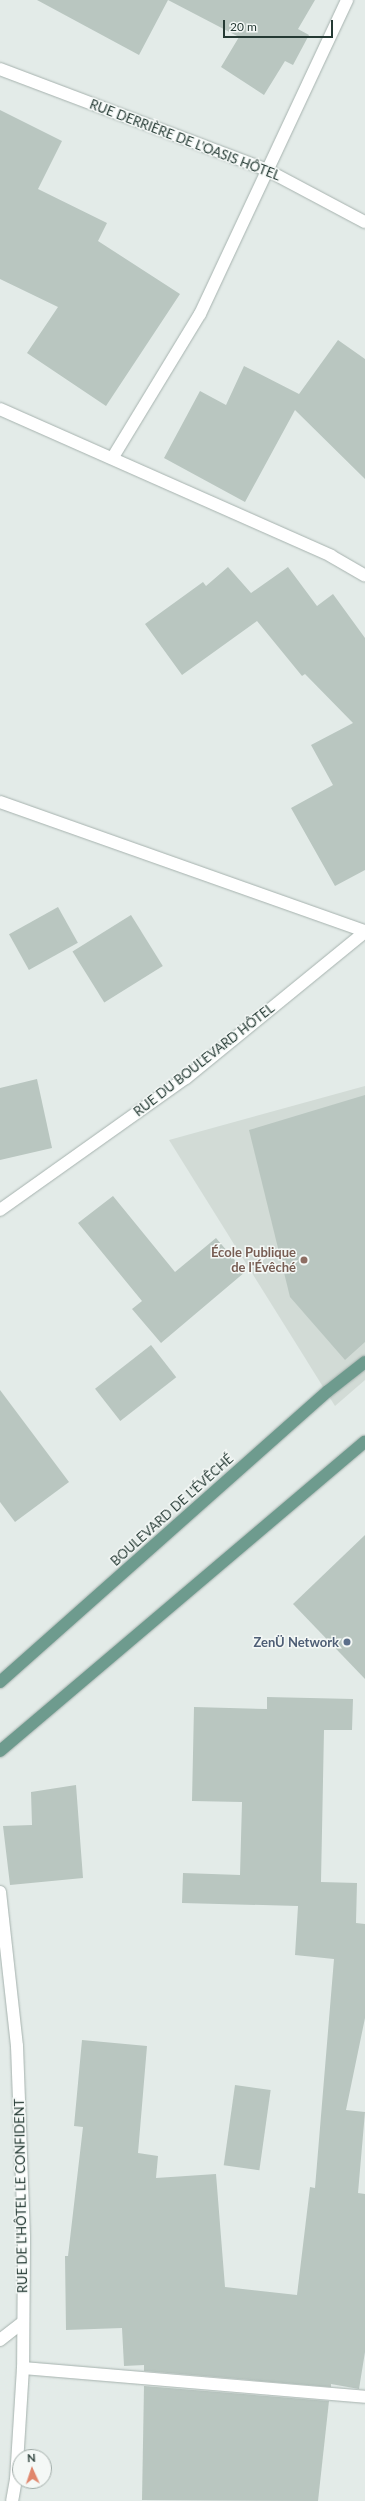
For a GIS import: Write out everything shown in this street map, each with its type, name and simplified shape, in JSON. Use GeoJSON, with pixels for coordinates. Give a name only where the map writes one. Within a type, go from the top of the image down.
{"type":"FeatureCollection","features":[{"type":"Feature","properties":{"kind":"main road","name":"BOULEVARD DE L'ÉVÊCHÉ"},"geometry":{"type":"LineString","coordinates":[[0,1682],[328,1391],[365,1362]]}},
{"type":"Feature","properties":{"kind":"main road"},"geometry":{"type":"LineString","coordinates":[[0,1751],[365,1442]]}},
{"type":"Feature","properties":{"kind":"street"},"geometry":{"type":"LineString","coordinates":[[113,457],[200,314],[347,0]]}},
{"type":"Feature","properties":{"kind":"street","name":"RUE DERRIÈRE DE L'OASIS HÔTEL"},"geometry":{"type":"LineString","coordinates":[[0,69],[267,170],[365,222]]}},
{"type":"Feature","properties":{"kind":"street"},"geometry":{"type":"LineString","coordinates":[[0,409],[113,457],[330,556],[365,576]]}},
{"type":"Feature","properties":{"kind":"street"},"geometry":{"type":"LineString","coordinates":[[0,802],[365,931]]}},
{"type":"Feature","properties":{"kind":"street","name":"RUE DU BOULEVARD HÔTEL"},"geometry":{"type":"LineString","coordinates":[[0,1210],[186,1078],[365,931]]}},
{"type":"Feature","properties":{"kind":"street","name":"RUE DE L'HÔTEL LE CONFIDENT"},"geometry":{"type":"LineString","coordinates":[[0,1892],[17,2046],[24,2238],[23,2368],[12,2501]]}},
{"type":"Feature","properties":{"kind":"street"},"geometry":{"type":"LineString","coordinates":[[0,2340],[23,2322]]}},
{"type":"Feature","properties":{"kind":"street"},"geometry":{"type":"LineString","coordinates":[[23,2368],[365,2397]]}},
{"type":"Feature","properties":{"kind":"shaded area","name":"École Publique de l'Évêché"},"geometry":{"type":"Polygon","coordinates":[[[365,1086],[365,1380],[335,1406],[169,1140],[365,1086]]]}},
{"type":"Feature","properties":{"kind":"building"},"geometry":{"type":"Polygon","coordinates":[[[37,0],[168,0],[139,55],[37,0]]]}},
{"type":"Feature","properties":{"kind":"building"},"geometry":{"type":"Polygon","coordinates":[[[168,0],[315,0],[298,29],[309,35],[293,65],[285,61],[264,95],[221,67],[239,37],[168,0]]]}},
{"type":"Feature","properties":{"kind":"building"},"geometry":{"type":"Polygon","coordinates":[[[0,110],[62,141],[38,189],[107,223],[98,241],[180,294],[106,406],[27,353],[58,307],[0,279],[0,110]]]}},
{"type":"Feature","properties":{"kind":"building"},"geometry":{"type":"Polygon","coordinates":[[[338,340],[365,359],[365,479],[295,410],[245,502],[164,458],[200,391],[226,405],[244,366],[299,394],[338,340]]]}},
{"type":"Feature","properties":{"kind":"building"},"geometry":{"type":"Polygon","coordinates":[[[228,567],[251,593],[288,567],[317,606],[333,594],[365,638],[365,870],[335,886],[291,808],[333,785],[311,745],[353,723],[305,674],[302,676],[257,621],[182,675],[145,624],[203,582],[206,586],[228,567]]]}},
{"type":"Feature","properties":{"kind":"building"},"geometry":{"type":"Polygon","coordinates":[[[58,907],[78,943],[29,970],[9,934],[58,907]]]}},
{"type":"Feature","properties":{"kind":"building"},"geometry":{"type":"Polygon","coordinates":[[[131,915],[163,966],[104,1002],[72,952],[131,915]]]}},
{"type":"Feature","properties":{"kind":"building"},"geometry":{"type":"Polygon","coordinates":[[[37,1079],[52,1148],[0,1160],[0,1088],[37,1079]]]}},
{"type":"Feature","properties":{"kind":"building"},"geometry":{"type":"Polygon","coordinates":[[[365,1095],[365,1342],[345,1360],[290,1297],[249,1130],[365,1095]]]}},
{"type":"Feature","properties":{"kind":"building"},"geometry":{"type":"Polygon","coordinates":[[[113,1196],[175,1272],[216,1238],[245,1272],[161,1343],[132,1309],[142,1301],[78,1223],[113,1196]]]}},
{"type":"Feature","properties":{"kind":"building"},"geometry":{"type":"Polygon","coordinates":[[[151,1345],[176,1377],[120,1421],[95,1389],[151,1345]]]}},
{"type":"Feature","properties":{"kind":"building"},"geometry":{"type":"Polygon","coordinates":[[[0,1390],[69,1482],[15,1522],[0,1502],[0,1390]]]}},
{"type":"Feature","properties":{"kind":"building","name":"ZenÜ Network"},"geometry":{"type":"Polygon","coordinates":[[[365,1535],[365,1679],[293,1604],[365,1535]]]}},
{"type":"Feature","properties":{"kind":"building"},"geometry":{"type":"Polygon","coordinates":[[[267,1697],[353,1699],[352,1730],[324,1730],[321,1882],[357,1883],[356,1923],[365,1924],[365,2018],[346,2110],[365,2112],[358,2193],[365,2194],[365,2352],[359,2389],[331,2384],[331,2387],[144,2371],[144,2365],[124,2366],[122,2328],[66,2330],[65,2256],[68,2256],[83,2127],[74,2126],[82,2040],[147,2046],[138,2153],[158,2156],[156,2178],[216,2174],[225,2287],[297,2295],[310,2187],[315,2188],[334,1959],[295,1955],[298,1906],[182,1903],[183,1873],[240,1875],[242,1802],[192,1801],[194,1707],[267,1709],[267,1697]]]}},
{"type":"Feature","properties":{"kind":"building"},"geometry":{"type":"Polygon","coordinates":[[[76,1785],[83,1878],[10,1885],[3,1826],[32,1825],[31,1792],[76,1785]]]}},
{"type":"Feature","properties":{"kind":"building"},"geometry":{"type":"Polygon","coordinates":[[[235,2085],[271,2090],[259,2170],[224,2165],[235,2085]]]}},
{"type":"Feature","properties":{"kind":"building"},"geometry":{"type":"Polygon","coordinates":[[[144,2386],[329,2401],[318,2501],[142,2500],[144,2386]]]}},
{"type":"Feature","properties":{"kind":"place","name":"École Publique de l'Évêché"},"geometry":{"type":"Point","coordinates":[304,1260]}},
{"type":"Feature","properties":{"kind":"place","name":"ZenÜ Network"},"geometry":{"type":"Point","coordinates":[347,1642]}}]}
